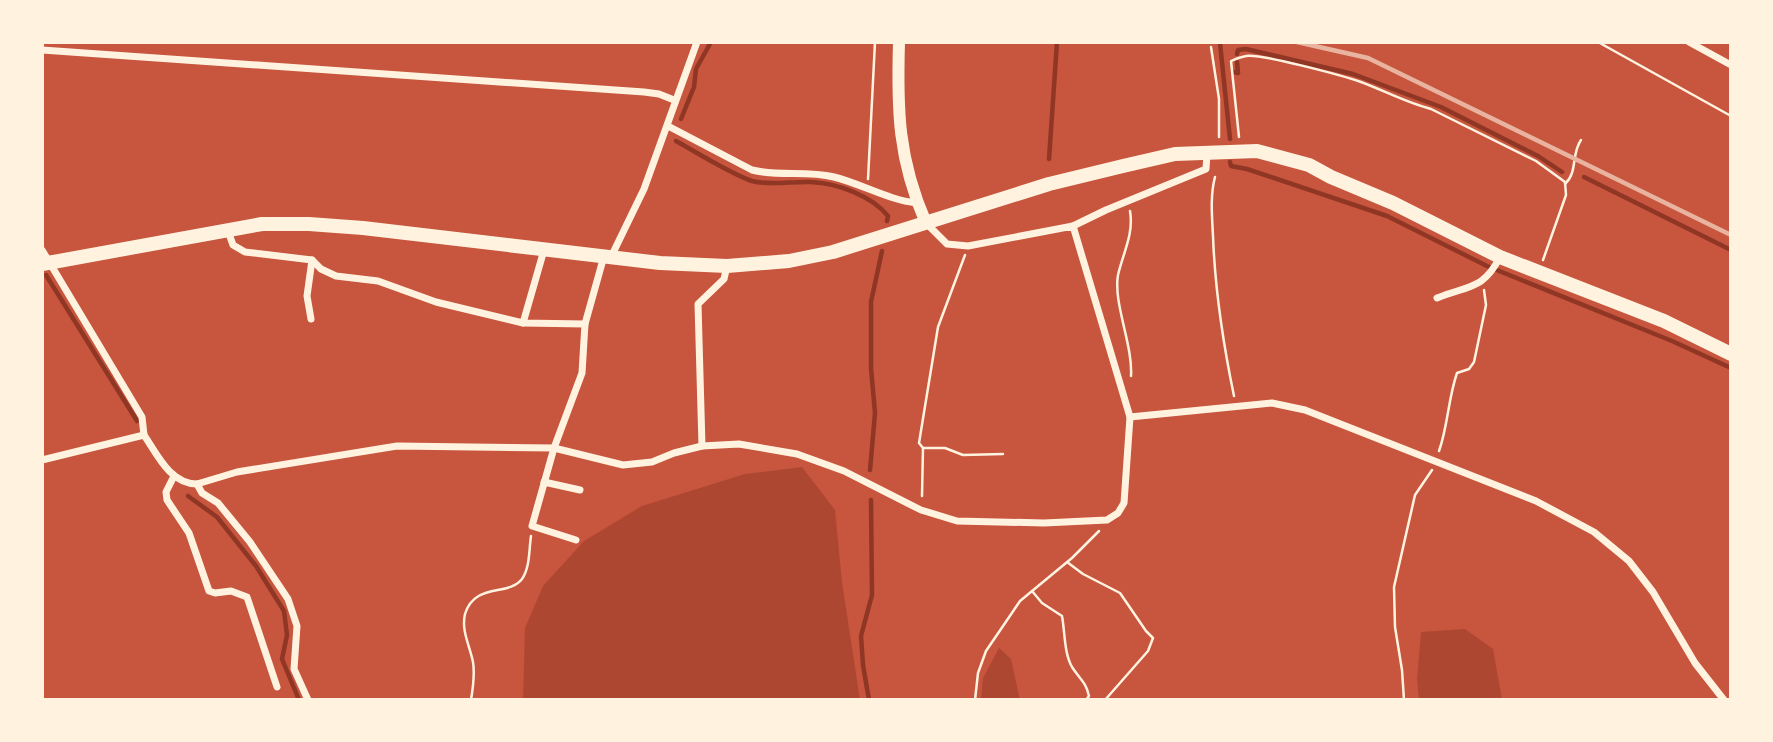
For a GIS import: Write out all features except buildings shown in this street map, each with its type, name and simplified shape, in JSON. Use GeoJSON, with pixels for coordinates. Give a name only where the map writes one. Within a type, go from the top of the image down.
{"type":"FeatureCollection","features":[{"type":"Feature","properties":{"kind":"main road"},"geometry":{"type":"LineString","coordinates":[[47,263],[262,224],[309,224],[660,262],[727,266],[789,261],[833,252],[1086,175],[1175,154],[1211,156],[1257,151],[1309,165],[1393,203],[1499,259],[1664,321],[1731,354]]}},
{"type":"Feature","properties":{"kind":"street"},"geometry":{"type":"LineString","coordinates":[[576,540],[532,526],[554,448],[582,373],[585,324],[608,257],[644,189],[697,42]]}},
{"type":"Feature","properties":{"kind":"street"},"geometry":{"type":"LineString","coordinates":[[899,42],[899,125],[907,172],[926,223],[947,244],[968,246],[1073,226],[1206,169],[1211,156]]}},
{"type":"Feature","properties":{"kind":"street"},"geometry":{"type":"LineString","coordinates":[[1689,42],[1731,65]]}},
{"type":"Feature","properties":{"kind":"street"},"geometry":{"type":"LineString","coordinates":[[42,50],[644,92],[674,100]]}},
{"type":"Feature","properties":{"kind":"street"},"geometry":{"type":"LineString","coordinates":[[668,126],[752,170],[766,174],[813,173],[835,177],[899,201],[917,203]]}},
{"type":"Feature","properties":{"kind":"street"},"geometry":{"type":"LineString","coordinates":[[42,250],[47,263],[142,417],[144,435],[174,476],[191,484],[237,472],[397,446],[554,448],[623,466],[652,462],[702,446],[739,444],[797,454],[844,471],[921,510],[957,521],[1044,523],[1107,520],[1118,513],[1124,503],[1130,417],[1073,226]]}},
{"type":"Feature","properties":{"kind":"street"},"geometry":{"type":"LineString","coordinates":[[228,231],[233,245],[245,252],[312,260],[321,270],[336,276],[378,281],[436,302],[523,323],[585,324]]}},
{"type":"Feature","properties":{"kind":"street"},"geometry":{"type":"LineString","coordinates":[[523,323],[544,250]]}},
{"type":"Feature","properties":{"kind":"street"},"geometry":{"type":"LineString","coordinates":[[1437,298],[1482,283],[1499,259]]}},
{"type":"Feature","properties":{"kind":"street"},"geometry":{"type":"LineString","coordinates":[[311,319],[307,296],[312,260]]}},
{"type":"Feature","properties":{"kind":"street"},"geometry":{"type":"LineString","coordinates":[[702,446],[698,304],[724,279],[727,266]]}},
{"type":"Feature","properties":{"kind":"street"},"geometry":{"type":"LineString","coordinates":[[1130,417],[1272,403],[1305,410],[1536,500],[1594,532],[1629,561],[1653,592],[1695,663],[1724,700]]}},
{"type":"Feature","properties":{"kind":"street"},"geometry":{"type":"LineString","coordinates":[[42,460],[144,435]]}},
{"type":"Feature","properties":{"kind":"street"},"geometry":{"type":"LineString","coordinates":[[174,476],[166,492],[167,500],[189,533],[209,591],[230,592],[247,597],[277,687]]}},
{"type":"Feature","properties":{"kind":"street"},"geometry":{"type":"LineString","coordinates":[[544,482],[580,490]]}},
{"type":"Feature","properties":{"kind":"street"},"geometry":{"type":"LineString","coordinates":[[197,484],[202,493],[218,503],[250,542],[288,599],[297,626],[294,669],[308,700]]}},
{"type":"Feature","properties":{"kind":"path"},"geometry":{"type":"LineString","coordinates":[[866,189],[875,42]]}},
{"type":"Feature","properties":{"kind":"path"},"geometry":{"type":"LineString","coordinates":[[1598,42],[1731,116]]}},
{"type":"Feature","properties":{"kind":"path"},"geometry":{"type":"LineString","coordinates":[[1211,47],[1220,113],[1211,156],[1217,167],[1212,188],[1214,263],[1219,318],[1236,405]]}},
{"type":"Feature","properties":{"kind":"path"},"geometry":{"type":"LineString","coordinates":[[1239,151],[1231,61],[1247,55],[1304,66],[1362,82],[1431,109],[1536,161],[1565,182],[1566,195],[1538,272]]}},
{"type":"Feature","properties":{"kind":"path"},"geometry":{"type":"LineString","coordinates":[[1565,184],[1572,177],[1576,148],[1581,140]]}},
{"type":"Feature","properties":{"kind":"path"},"geometry":{"type":"LineString","coordinates":[[1121,385],[1131,377],[1132,362],[1118,276],[1130,236],[1131,215],[1127,201]]}},
{"type":"Feature","properties":{"kind":"path"},"geometry":{"type":"LineString","coordinates":[[921,510],[923,448],[919,443],[938,327],[968,246]]}},
{"type":"Feature","properties":{"kind":"path"},"geometry":{"type":"LineString","coordinates":[[1404,700],[1395,627],[1394,587],[1415,495],[1436,461],[1446,433],[1451,389],[1457,373],[1469,369],[1474,362],[1486,305],[1482,283]]}},
{"type":"Feature","properties":{"kind":"path"},"geometry":{"type":"LineString","coordinates":[[923,448],[945,448],[963,456],[1003,454]]}},
{"type":"Feature","properties":{"kind":"path"},"geometry":{"type":"LineString","coordinates":[[975,700],[978,673],[986,651],[1020,601],[1099,532],[1100,520]]}},
{"type":"Feature","properties":{"kind":"path"},"geometry":{"type":"LineString","coordinates":[[471,700],[473,664],[463,627],[466,612],[476,598],[485,592],[521,581],[526,571],[532,526]]}},
{"type":"Feature","properties":{"kind":"path"},"geometry":{"type":"LineString","coordinates":[[1067,562],[1083,574],[1120,593],[1153,638],[1147,651],[1105,700]]}},
{"type":"Feature","properties":{"kind":"path"},"geometry":{"type":"LineString","coordinates":[[1032,591],[1042,603],[1062,616],[1071,666],[1087,687],[1089,696],[1086,700]]}},
{"type":"Feature","properties":{"kind":"shaded area"},"geometry":{"type":"Polygon","coordinates":[[[802,467],[835,510],[842,582],[860,700],[523,700],[525,628],[543,586],[584,541],[642,506],[745,474],[802,467]]]}},
{"type":"Feature","properties":{"kind":"shaded area"},"geometry":{"type":"Polygon","coordinates":[[[1465,629],[1493,649],[1502,700],[1419,700],[1417,679],[1421,632],[1465,629]]]}},
{"type":"Feature","properties":{"kind":"shaded area"},"geometry":{"type":"Polygon","coordinates":[[[999,648],[1011,659],[1020,700],[981,700],[983,678],[999,648]]]}},
{"type":"Feature","properties":{"kind":"waterway"},"geometry":{"type":"LineString","coordinates":[[681,119],[694,87],[696,69],[711,42]]}},
{"type":"Feature","properties":{"kind":"waterway"},"geometry":{"type":"LineString","coordinates":[[1049,159],[1057,42]]}},
{"type":"Feature","properties":{"kind":"waterway"},"geometry":{"type":"LineString","coordinates":[[1220,43],[1230,139]]}},
{"type":"Feature","properties":{"kind":"waterway"},"geometry":{"type":"LineString","coordinates":[[1237,54],[1238,50],[1246,49],[1353,74],[1441,107],[1538,156],[1562,172]]}},
{"type":"Feature","properties":{"kind":"waterway"},"geometry":{"type":"LineString","coordinates":[[1234,72],[1238,73],[1237,62]]}},
{"type":"Feature","properties":{"kind":"waterway"},"geometry":{"type":"LineString","coordinates":[[676,141],[752,181],[821,183],[843,188],[873,202],[888,216],[887,221]]}},
{"type":"Feature","properties":{"kind":"waterway"},"geometry":{"type":"LineString","coordinates":[[1230,162],[1231,166],[1387,216],[1487,266],[1672,341],[1731,368]]}},
{"type":"Feature","properties":{"kind":"waterway"},"geometry":{"type":"LineString","coordinates":[[1584,177],[1731,250]]}},
{"type":"Feature","properties":{"kind":"waterway"},"geometry":{"type":"LineString","coordinates":[[870,470],[875,413],[871,368],[871,302],[882,251]]}},
{"type":"Feature","properties":{"kind":"waterway"},"geometry":{"type":"LineString","coordinates":[[46,275],[137,421]]}},
{"type":"Feature","properties":{"kind":"waterway"},"geometry":{"type":"LineString","coordinates":[[188,496],[217,517],[256,566],[284,611],[287,635],[282,659],[299,700]]}},
{"type":"Feature","properties":{"kind":"waterway"},"geometry":{"type":"LineString","coordinates":[[869,700],[861,636],[872,595],[871,500]]}},
{"type":"Feature","properties":{"kind":"railway"},"geometry":{"type":"LineString","coordinates":[[1297,42],[1368,58],[1731,235]]}}]}
